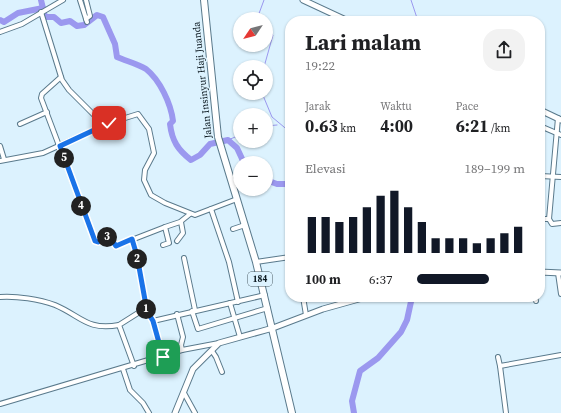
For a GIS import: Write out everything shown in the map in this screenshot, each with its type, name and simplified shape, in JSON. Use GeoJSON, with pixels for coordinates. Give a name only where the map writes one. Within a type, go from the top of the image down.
{"type":"FeatureCollection","features":[{"type":"Feature","properties":{"kind":"main road","name":"Jalan Insinyur Haji Juanda"},"geometry":{"type":"LineString","coordinates":[[204,0],[220,148],[245,225],[265,295],[292,413]]}},
{"type":"Feature","properties":{"kind":"street"},"geometry":{"type":"LineString","coordinates":[[0,32],[22,24],[63,0]]}},
{"type":"Feature","properties":{"kind":"street"},"geometry":{"type":"LineString","coordinates":[[80,0],[87,20],[90,16],[86,0]]}},
{"type":"Feature","properties":{"kind":"street"},"geometry":{"type":"LineString","coordinates":[[303,0],[337,16]]}},
{"type":"Feature","properties":{"kind":"street"},"geometry":{"type":"LineString","coordinates":[[43,11],[61,77],[66,87],[94,115],[109,123]]}},
{"type":"Feature","properties":{"kind":"street"},"geometry":{"type":"LineString","coordinates":[[61,77],[41,96],[95,241],[98,242],[109,236],[116,246],[181,222],[190,214]]}},
{"type":"Feature","properties":{"kind":"street"},"geometry":{"type":"LineString","coordinates":[[20,124],[47,112]]}},
{"type":"Feature","properties":{"kind":"street"},"geometry":{"type":"LineString","coordinates":[[545,112],[559,119],[555,133],[549,218],[552,224],[561,222]]}},
{"type":"Feature","properties":{"kind":"street"},"geometry":{"type":"LineString","coordinates":[[0,146],[2,160],[38,154],[60,146],[109,123],[135,114],[140,116],[149,129],[154,150],[153,156],[145,170],[144,180],[146,188],[155,198],[190,214],[198,214],[237,199]]}},
{"type":"Feature","properties":{"kind":"street"},"geometry":{"type":"LineString","coordinates":[[545,128],[561,135]]}},
{"type":"Feature","properties":{"kind":"street"},"geometry":{"type":"LineString","coordinates":[[545,176],[561,177]]}},
{"type":"Feature","properties":{"kind":"street"},"geometry":{"type":"LineString","coordinates":[[211,209],[229,262],[238,302]]}},
{"type":"Feature","properties":{"kind":"street"},"geometry":{"type":"LineString","coordinates":[[545,218],[549,218]]}},
{"type":"Feature","properties":{"kind":"street"},"geometry":{"type":"LineString","coordinates":[[177,241],[183,233],[181,222]]}},
{"type":"Feature","properties":{"kind":"street"},"geometry":{"type":"LineString","coordinates":[[233,229],[245,225]]}},
{"type":"Feature","properties":{"kind":"street"},"geometry":{"type":"LineString","coordinates":[[163,245],[169,243],[165,227]]}},
{"type":"Feature","properties":{"kind":"street"},"geometry":{"type":"LineString","coordinates":[[132,239],[137,256],[147,311],[153,321],[163,357]]}},
{"type":"Feature","properties":{"kind":"street"},"geometry":{"type":"LineString","coordinates":[[184,258],[197,329],[268,308]]}},
{"type":"Feature","properties":{"kind":"street"},"geometry":{"type":"LineString","coordinates":[[256,262],[285,258]]}},
{"type":"Feature","properties":{"kind":"street"},"geometry":{"type":"LineString","coordinates":[[545,272],[560,273],[561,294]]}},
{"type":"Feature","properties":{"kind":"street"},"geometry":{"type":"LineString","coordinates":[[153,321],[178,314],[210,309],[265,295]]}},
{"type":"Feature","properties":{"kind":"street"},"geometry":{"type":"LineString","coordinates":[[0,298],[19,298],[55,305],[96,327],[118,325],[138,313],[147,311]]}},
{"type":"Feature","properties":{"kind":"street"},"geometry":{"type":"LineString","coordinates":[[304,302],[306,315]]}},
{"type":"Feature","properties":{"kind":"street"},"geometry":{"type":"LineString","coordinates":[[0,404],[134,366],[182,350],[219,344],[273,328],[343,302]]}},
{"type":"Feature","properties":{"kind":"street"},"geometry":{"type":"LineString","coordinates":[[230,303],[240,337]]}},
{"type":"Feature","properties":{"kind":"street"},"geometry":{"type":"LineString","coordinates":[[178,314],[183,337],[181,345],[182,350]]}},
{"type":"Feature","properties":{"kind":"street"},"geometry":{"type":"LineString","coordinates":[[118,325],[134,366]]}},
{"type":"Feature","properties":{"kind":"street"},"geometry":{"type":"LineString","coordinates":[[175,413],[193,369],[219,344]]}},
{"type":"Feature","properties":{"kind":"street"},"geometry":{"type":"LineString","coordinates":[[212,351],[222,372]]}},
{"type":"Feature","properties":{"kind":"street"},"geometry":{"type":"LineString","coordinates":[[500,366],[561,356]]}},
{"type":"Feature","properties":{"kind":"street"},"geometry":{"type":"LineString","coordinates":[[498,357],[506,413]]}},
{"type":"Feature","properties":{"kind":"street"},"geometry":{"type":"LineString","coordinates":[[123,369],[130,390],[143,403],[149,413]]}},
{"type":"Feature","properties":{"kind":"street"},"geometry":{"type":"LineString","coordinates":[[184,393],[195,413]]}},
{"type":"Feature","properties":{"kind":"waterway"},"geometry":{"type":"LineString","coordinates":[[41,0],[45,17],[54,17],[61,23],[70,21],[77,26],[84,25],[97,15],[103,17],[115,44],[117,57],[146,69],[156,79],[170,107],[173,121],[170,124],[176,145],[191,160],[200,155],[210,144],[228,140],[237,148],[241,156]]}},
{"type":"Feature","properties":{"kind":"waterway"},"geometry":{"type":"LineString","coordinates":[[260,12],[264,0]]}},
{"type":"Feature","properties":{"kind":"waterway"},"geometry":{"type":"LineString","coordinates":[[411,0],[416,16]]}},
{"type":"Feature","properties":{"kind":"waterway"},"geometry":{"type":"LineString","coordinates":[[0,20],[4,22],[18,13],[43,8]]}},
{"type":"Feature","properties":{"kind":"waterway"},"geometry":{"type":"LineString","coordinates":[[266,60],[268,52]]}},
{"type":"Feature","properties":{"kind":"waterway"},"geometry":{"type":"LineString","coordinates":[[265,100],[272,117],[285,128]]}},
{"type":"Feature","properties":{"kind":"waterway"},"geometry":{"type":"LineString","coordinates":[[273,125],[277,125]]}},
{"type":"Feature","properties":{"kind":"waterway"},"geometry":{"type":"LineString","coordinates":[[228,140],[233,138]]}},
{"type":"Feature","properties":{"kind":"waterway"},"geometry":{"type":"LineString","coordinates":[[273,183],[285,184]]}},
{"type":"Feature","properties":{"kind":"waterway"},"geometry":{"type":"LineString","coordinates":[[354,413],[352,401],[360,371],[378,358],[401,332],[407,320],[411,302]]}},
{"type":"Feature","properties":{"kind":"route"},"geometry":{"type":"LineString","coordinates":[[109,123],[60,146],[95,241],[98,242],[109,236],[116,246],[132,239],[137,256],[147,311],[153,321],[163,357]]}}]}
